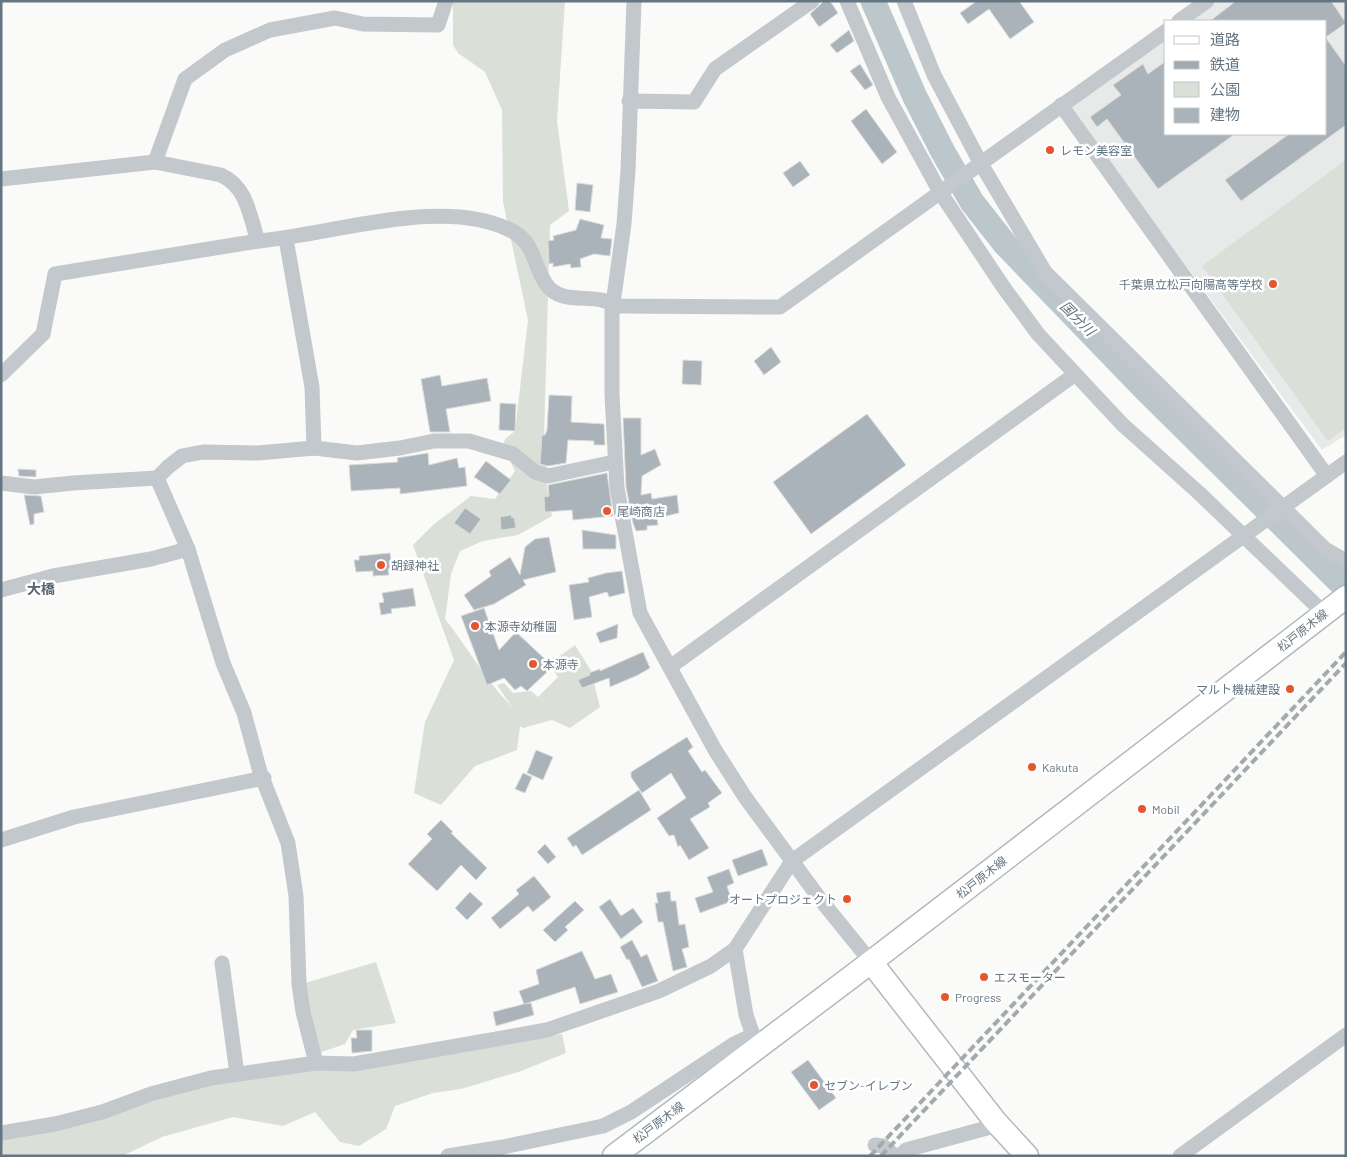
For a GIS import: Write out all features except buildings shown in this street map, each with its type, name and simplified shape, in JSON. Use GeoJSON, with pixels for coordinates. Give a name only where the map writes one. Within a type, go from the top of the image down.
{"type":"FeatureCollection","features":[{"type":"Feature","properties":{"kind":"main road","name":"松戸原木線"},"geometry":{"type":"LineString","coordinates":[[614,1156],[757,1040],[871,962],[1346,597]]}},
{"type":"Feature","properties":{"kind":"main road"},"geometry":{"type":"LineString","coordinates":[[871,962],[995,1121],[1027,1156]]}},
{"type":"Feature","properties":{"kind":"street"},"geometry":{"type":"LineString","coordinates":[[155,162],[185,79],[225,50],[270,30],[335,18],[363,24],[438,24],[446,1]]}},
{"type":"Feature","properties":{"kind":"street"},"geometry":{"type":"LineString","coordinates":[[634,1],[628,170],[624,224],[613,305],[612,394],[614,462],[640,613],[715,750],[745,797],[792,862],[871,962]]}},
{"type":"Feature","properties":{"kind":"street"},"geometry":{"type":"LineString","coordinates":[[629,101],[694,102],[715,69],[812,1]]}},
{"type":"Feature","properties":{"kind":"street"},"geometry":{"type":"LineString","coordinates":[[847,1],[888,98],[1004,288],[1038,334],[1074,375],[1122,424],[1199,493],[1243,538],[1324,613]]}},
{"type":"Feature","properties":{"kind":"street"},"geometry":{"type":"LineString","coordinates":[[904,1],[934,74],[976,165],[1045,272],[1325,549],[1346,561]]}},
{"type":"Feature","properties":{"kind":"street"},"geometry":{"type":"LineString","coordinates":[[1180,20],[1207,1]]}},
{"type":"Feature","properties":{"kind":"street"},"geometry":{"type":"LineString","coordinates":[[1,375],[43,334],[55,274],[258,241],[286,239],[403,218],[463,217],[486,220],[513,231],[528,242],[546,285],[564,298],[603,300],[613,305],[780,307],[976,165],[1164,32]]}},
{"type":"Feature","properties":{"kind":"street"},"geometry":{"type":"LineString","coordinates":[[1061,106],[1327,476]]}},
{"type":"Feature","properties":{"kind":"street"},"geometry":{"type":"LineString","coordinates":[[1,179],[155,162],[195,169],[230,180],[242,190],[258,241]]}},
{"type":"Feature","properties":{"kind":"street"},"geometry":{"type":"LineString","coordinates":[[286,239],[312,387],[314,448]]}},
{"type":"Feature","properties":{"kind":"street"},"geometry":{"type":"LineString","coordinates":[[670,668],[1074,375]]}},
{"type":"Feature","properties":{"kind":"street"},"geometry":{"type":"LineString","coordinates":[[1,483],[34,487],[157,478],[168,466],[182,456],[203,452],[258,453],[314,448],[357,453],[400,448],[434,441],[468,441],[513,454],[535,472],[548,476],[614,462]]}},
{"type":"Feature","properties":{"kind":"street"},"geometry":{"type":"LineString","coordinates":[[1,1133],[74,1119],[191,1083],[237,1074],[316,1063],[354,1064],[547,1030],[659,992],[711,966],[734,949],[792,862],[1346,462]]}},
{"type":"Feature","properties":{"kind":"street"},"geometry":{"type":"LineString","coordinates":[[157,478],[188,550],[223,663],[244,713],[264,778],[288,843],[296,896],[299,984],[303,1012],[316,1063]]}},
{"type":"Feature","properties":{"kind":"street"},"geometry":{"type":"LineString","coordinates":[[1,590],[53,576],[152,559],[188,550]]}},
{"type":"Feature","properties":{"kind":"street"},"geometry":{"type":"LineString","coordinates":[[1,840],[74,817],[264,778]]}},
{"type":"Feature","properties":{"kind":"street"},"geometry":{"type":"LineString","coordinates":[[448,1156],[503,1147],[603,1126],[631,1112],[734,1044],[757,1040],[746,1016],[734,949]]}},
{"type":"Feature","properties":{"kind":"street"},"geometry":{"type":"LineString","coordinates":[[222,963],[237,1074]]}},
{"type":"Feature","properties":{"kind":"street"},"geometry":{"type":"LineString","coordinates":[[1180,1156],[1346,1036]]}},
{"type":"Feature","properties":{"kind":"street"},"geometry":{"type":"LineString","coordinates":[[900,1156],[906,1150],[986,1128],[995,1121]]}},
{"type":"Feature","properties":{"kind":"street"},"geometry":{"type":"LineString","coordinates":[[875,1145],[883,1146],[896,1156]]}},
{"type":"Feature","properties":{"kind":"shaded area","name":"千葉県立松戸向陽高等学校"},"geometry":{"type":"Polygon","coordinates":[[[1218,1],[1346,1],[1346,435],[1322,450],[1070,109],[1164,40],[1164,135],[1327,135],[1327,20],[1191,20],[1218,1]]]}},
{"type":"Feature","properties":{"kind":"green space"},"geometry":{"type":"Polygon","coordinates":[[[453,1],[565,1],[557,121],[569,211],[550,225],[544,439],[547,488],[552,516],[518,535],[483,541],[460,551],[451,574],[445,619],[494,686],[512,707],[497,685],[504,683],[513,693],[531,691],[538,697],[558,677],[549,664],[575,645],[591,671],[600,707],[570,728],[552,720],[523,728],[520,726],[517,750],[475,766],[441,805],[414,793],[425,722],[454,660],[413,545],[433,525],[471,496],[495,499],[515,471],[503,447],[505,439],[515,431],[528,320],[503,202],[502,110],[485,72],[458,53],[453,45],[453,1]]]}},
{"type":"Feature","properties":{"kind":"green space"},"geometry":{"type":"Polygon","coordinates":[[[1346,160],[1346,428],[1328,441],[1202,266],[1346,160]]]}},
{"type":"Feature","properties":{"kind":"green space"},"geometry":{"type":"Polygon","coordinates":[[[376,962],[396,1023],[353,1030],[345,1044],[319,1053],[306,1002],[305,983],[376,962]]]}},
{"type":"Feature","properties":{"kind":"green space"},"geometry":{"type":"Polygon","coordinates":[[[562,1034],[566,1053],[521,1071],[461,1089],[433,1093],[395,1106],[386,1129],[359,1146],[340,1142],[315,1112],[283,1126],[233,1117],[162,1137],[122,1156],[1,1156],[1,1136],[60,1128],[218,1083],[433,1055],[562,1034]]]}},
{"type":"Feature","properties":{"kind":"waterway","name":"国分川"},"geometry":{"type":"LineString","coordinates":[[873,1],[915,97],[943,152],[972,202],[1005,244],[1144,388],[1346,588]]}},
{"type":"Feature","properties":{"kind":"railway"},"geometry":{"type":"LineString","coordinates":[[870,1156],[1346,652]]}},
{"type":"Feature","properties":{"kind":"railway"},"geometry":{"type":"LineString","coordinates":[[881,1156],[1346,663]]}},
{"type":"Feature","properties":{"kind":"place","name":"レモン美容室"},"geometry":{"type":"Point","coordinates":[1050,150]}},
{"type":"Feature","properties":{"kind":"place","name":"千葉県立松戸向陽高等学校"},"geometry":{"type":"Point","coordinates":[1273,284]}},
{"type":"Feature","properties":{"kind":"place","name":"尾崎商店"},"geometry":{"type":"Point","coordinates":[607,511]}},
{"type":"Feature","properties":{"kind":"place","name":"胡録神社"},"geometry":{"type":"Point","coordinates":[381,565]}},
{"type":"Feature","properties":{"kind":"place","name":"本源寺幼稚園"},"geometry":{"type":"Point","coordinates":[475,626]}},
{"type":"Feature","properties":{"kind":"place","name":"本源寺"},"geometry":{"type":"Point","coordinates":[533,664]}},
{"type":"Feature","properties":{"kind":"place","name":"マルト機械建設"},"geometry":{"type":"Point","coordinates":[1290,689]}},
{"type":"Feature","properties":{"kind":"place","name":"Kakuta"},"geometry":{"type":"Point","coordinates":[1032,767]}},
{"type":"Feature","properties":{"kind":"place","name":"Mobil"},"geometry":{"type":"Point","coordinates":[1142,809]}},
{"type":"Feature","properties":{"kind":"place","name":"オートプロジェクト"},"geometry":{"type":"Point","coordinates":[847,899]}},
{"type":"Feature","properties":{"kind":"place","name":"エスモーター"},"geometry":{"type":"Point","coordinates":[984,977]}},
{"type":"Feature","properties":{"kind":"place","name":"Progress"},"geometry":{"type":"Point","coordinates":[945,997]}},
{"type":"Feature","properties":{"kind":"place","name":"セブン-イレブン"},"geometry":{"type":"Point","coordinates":[814,1085]}},
{"type":"Feature","properties":{"kind":"district","name":"大橋"},"geometry":{"type":"Point","coordinates":[41,588]}}]}
